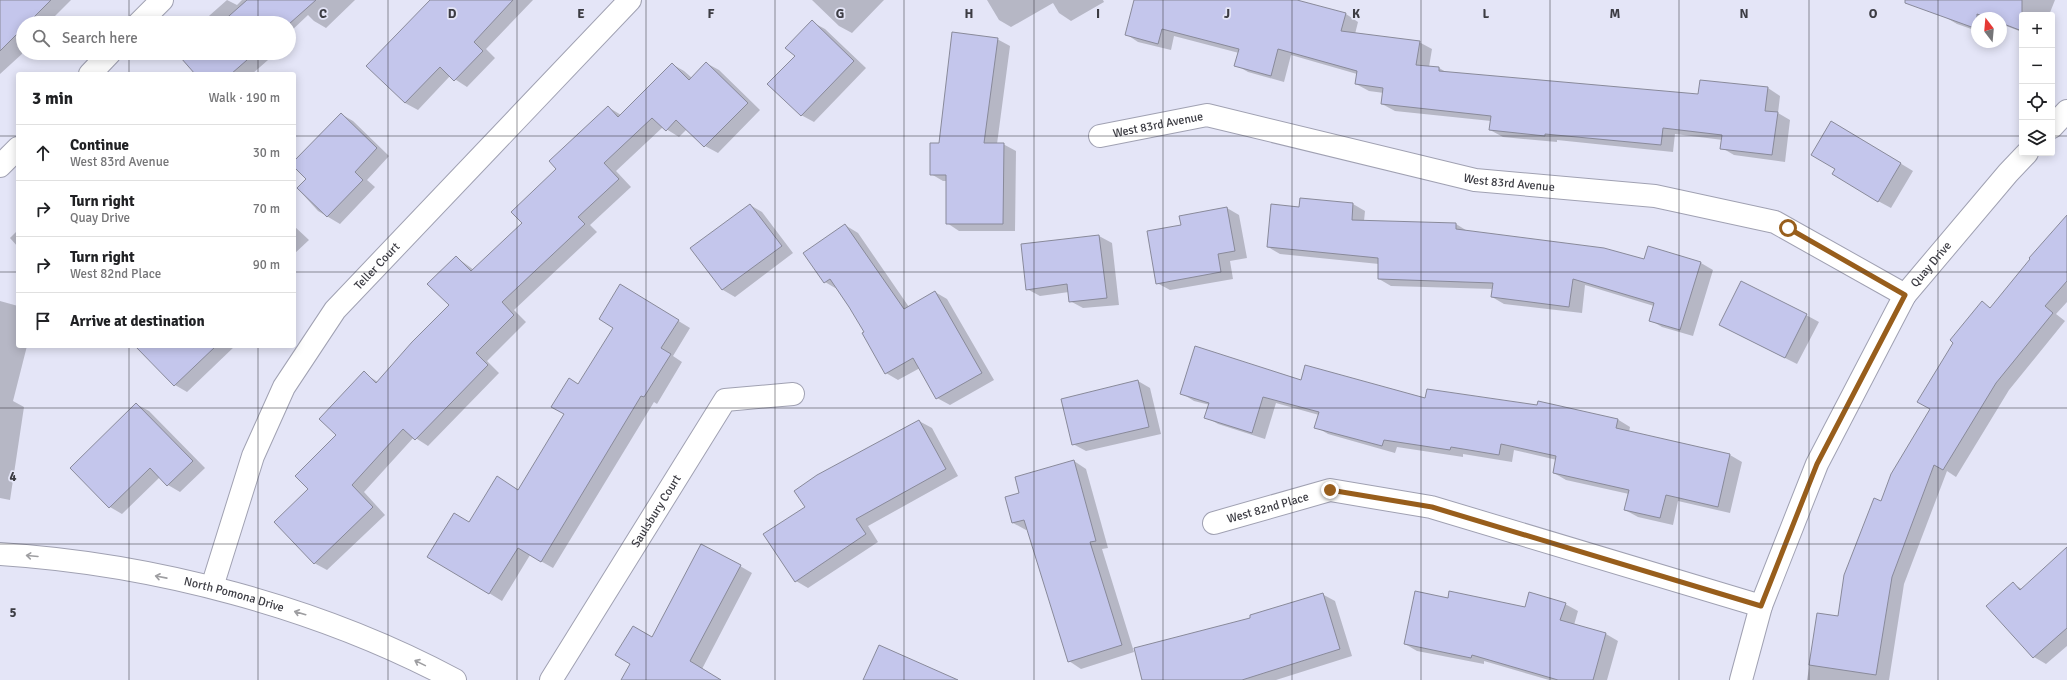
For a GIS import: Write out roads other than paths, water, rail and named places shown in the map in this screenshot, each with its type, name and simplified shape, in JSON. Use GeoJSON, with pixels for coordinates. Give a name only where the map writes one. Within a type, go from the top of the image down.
{"type":"FeatureCollection","features":[{"type":"Feature","properties":{"kind":"street"},"geometry":{"type":"LineString","coordinates":[[147,16],[162,0]]}},
{"type":"Feature","properties":{"kind":"street","name":"Teller Court"},"geometry":{"type":"LineString","coordinates":[[212,587],[254,456],[284,387],[335,310],[630,0]]}},
{"type":"Feature","properties":{"kind":"street"},"geometry":{"type":"LineString","coordinates":[[92,72],[103,60]]}},
{"type":"Feature","properties":{"kind":"street"},"geometry":{"type":"LineString","coordinates":[[2055,124],[2067,111]]}},
{"type":"Feature","properties":{"kind":"street","name":"West 83rd Avenue"},"geometry":{"type":"LineString","coordinates":[[1100,136],[1207,115],[1474,180],[1655,196],[1775,222],[1905,295]]}},
{"type":"Feature","properties":{"kind":"street"},"geometry":{"type":"LineString","coordinates":[[0,166],[16,150]]}},
{"type":"Feature","properties":{"kind":"street","name":"Quay Drive"},"geometry":{"type":"LineString","coordinates":[[1741,680],[1761,606],[1817,464],[1905,295],[2024,156]]}},
{"type":"Feature","properties":{"kind":"street","name":"Saulsbury Court"},"geometry":{"type":"LineString","coordinates":[[551,680],[725,400],[793,394]]}},
{"type":"Feature","properties":{"kind":"street","name":"West 82nd Place"},"geometry":{"type":"LineString","coordinates":[[1214,523],[1330,490],[1432,507],[1761,606]]}},
{"type":"Feature","properties":{"kind":"street","name":"North Pomona Drive"},"geometry":{"type":"LineString","coordinates":[[0,554],[74,560],[212,587],[310,616],[368,638],[455,680]]}}]}
